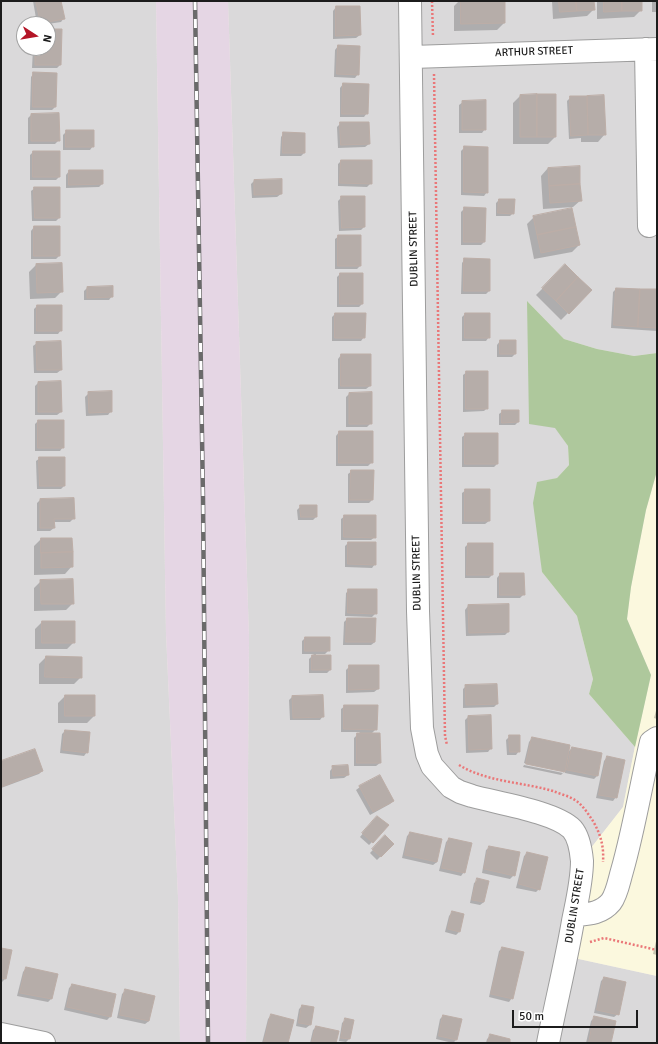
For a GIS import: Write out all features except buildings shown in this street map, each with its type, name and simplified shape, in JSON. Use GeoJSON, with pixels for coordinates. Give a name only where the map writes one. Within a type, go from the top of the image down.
{"type":"FeatureCollection","features":[{"type":"Feature","properties":{"kind":"street","name":"DUBLIN STREET"},"geometry":{"type":"LineString","coordinates":[[410,1],[412,57],[418,611],[422,728],[427,754],[432,766],[451,787],[472,796],[550,816],[564,823],[573,830],[578,839],[582,862],[578,897],[584,915],[548,1043]]}},
{"type":"Feature","properties":{"kind":"street","name":"ARTHUR STREET"},"geometry":{"type":"LineString","coordinates":[[412,57],[433,55],[652,49]]}},
{"type":"Feature","properties":{"kind":"street"},"geometry":{"type":"LineString","coordinates":[[649,226],[652,49]]}},
{"type":"Feature","properties":{"kind":"street"},"geometry":{"type":"LineString","coordinates":[[584,915],[604,908],[611,902],[616,892],[625,859],[651,742],[657,738]]}},
{"type":"Feature","properties":{"kind":"street"},"geometry":{"type":"LineString","coordinates":[[1,1034],[44,1043]]}},
{"type":"Feature","properties":{"kind":"path"},"geometry":{"type":"LineString","coordinates":[[432,1],[445,736],[447,750]]}},
{"type":"Feature","properties":{"kind":"path"},"geometry":{"type":"LineString","coordinates":[[456,764],[468,771],[487,777],[536,786],[559,793],[576,801],[588,813],[603,842],[602,869]]}},
{"type":"Feature","properties":{"kind":"path"},"geometry":{"type":"LineString","coordinates":[[584,915],[588,944],[590,940],[604,938],[657,950]]}},
{"type":"Feature","properties":{"kind":"shaded area"},"geometry":{"type":"Polygon","coordinates":[[[1,1],[156,1],[166,633],[178,897],[180,1043],[1,1043],[1,1]]]}},
{"type":"Feature","properties":{"kind":"shaded area"},"geometry":{"type":"Polygon","coordinates":[[[156,1],[228,1],[249,637],[246,1043],[180,1043],[178,897],[166,633],[156,1]]]}},
{"type":"Feature","properties":{"kind":"shaded area"},"geometry":{"type":"Polygon","coordinates":[[[228,1],[657,1],[657,353],[634,356],[597,349],[564,339],[528,302],[556,428],[568,446],[569,465],[557,478],[537,483],[542,572],[577,616],[593,679],[589,694],[635,747],[623,807],[580,862],[565,956],[657,976],[657,1043],[246,1043],[249,637],[228,1]]]}},
{"type":"Feature","properties":{"kind":"shaded area"},"geometry":{"type":"Polygon","coordinates":[[[657,471],[657,976],[565,956],[580,862],[623,807],[651,675],[627,619],[631,587],[646,510],[657,471]]]}},
{"type":"Feature","properties":{"kind":"green space"},"geometry":{"type":"Polygon","coordinates":[[[527,301],[564,339],[597,349],[634,356],[657,353],[657,471],[646,510],[631,587],[627,619],[651,675],[635,747],[589,694],[593,679],[577,616],[542,572],[533,503],[537,482],[557,478],[569,465],[568,446],[555,428],[529,424],[527,301]]]}},
{"type":"Feature","properties":{"kind":"railway"},"geometry":{"type":"LineString","coordinates":[[195,1],[203,498],[208,1043]]}}]}
